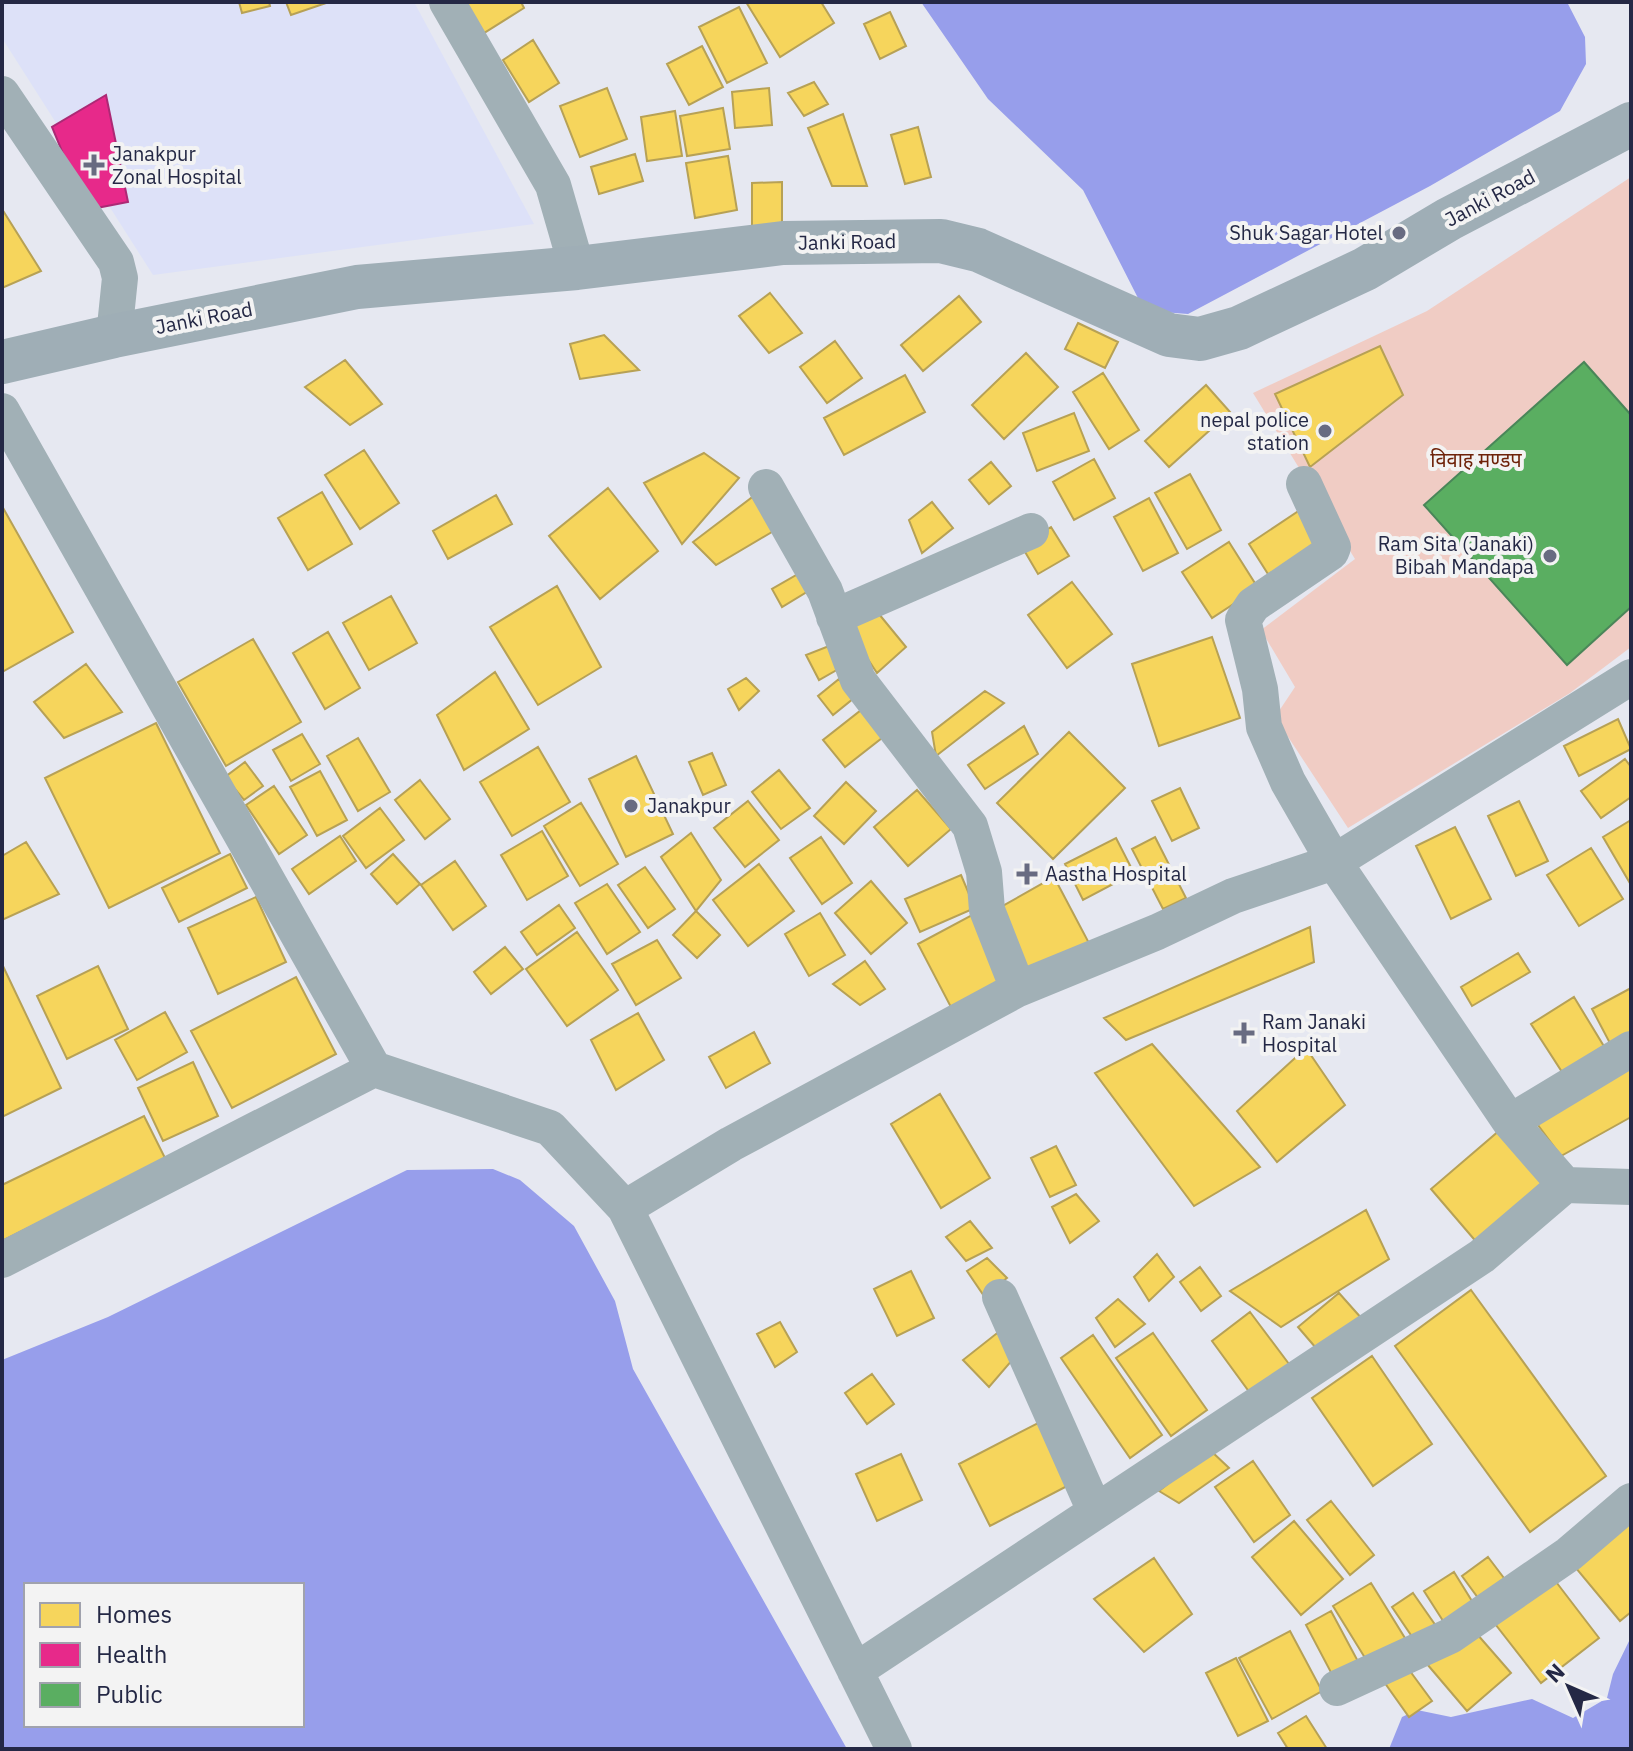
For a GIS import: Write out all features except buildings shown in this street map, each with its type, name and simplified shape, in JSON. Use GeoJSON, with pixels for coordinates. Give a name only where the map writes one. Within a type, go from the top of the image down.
{"type":"FeatureCollection","features":[{"type":"Feature","properties":{"kind":"street"},"geometry":{"type":"LineString","coordinates":[[447,2],[553,185],[577,268]]}},
{"type":"Feature","properties":{"kind":"street"},"geometry":{"type":"LineString","coordinates":[[2,94],[116,262],[120,278],[114,336]]}},
{"type":"Feature","properties":{"kind":"street","name":"Janki Road"},"geometry":{"type":"LineString","coordinates":[[2,362],[357,287],[577,268],[783,243],[941,241],[978,250],[1169,335],[1200,339],[1239,328],[1365,269],[1449,219],[1631,124]]}},
{"type":"Feature","properties":{"kind":"street"},"geometry":{"type":"LineString","coordinates":[[2,411],[374,1069],[550,1128],[625,1208],[894,1749]]}},
{"type":"Feature","properties":{"kind":"street"},"geometry":{"type":"LineString","coordinates":[[1304,484],[1332,542],[1331,552],[1253,605],[1243,620],[1260,689],[1264,727],[1288,782],[1334,862],[1510,1122],[1565,1185]]}},
{"type":"Feature","properties":{"kind":"street"},"geometry":{"type":"LineString","coordinates":[[766,487],[825,591],[858,680],[970,826],[984,872],[987,910],[1018,989]]}},
{"type":"Feature","properties":{"kind":"street"},"geometry":{"type":"LineString","coordinates":[[834,617],[1031,531]]}},
{"type":"Feature","properties":{"kind":"street"},"geometry":{"type":"LineString","coordinates":[[625,1208],[731,1144],[1018,989],[1157,932],[1233,896],[1334,862],[1631,677]]}},
{"type":"Feature","properties":{"kind":"street"},"geometry":{"type":"LineString","coordinates":[[1510,1122],[1631,1049]]}},
{"type":"Feature","properties":{"kind":"street"},"geometry":{"type":"LineString","coordinates":[[2,1260],[374,1069]]}},
{"type":"Feature","properties":{"kind":"street"},"geometry":{"type":"LineString","coordinates":[[855,1671],[1482,1256],[1565,1185],[1631,1187]]}},
{"type":"Feature","properties":{"kind":"street"},"geometry":{"type":"LineString","coordinates":[[1000,1297],[1095,1511]]}},
{"type":"Feature","properties":{"kind":"street"},"geometry":{"type":"LineString","coordinates":[[1337,1688],[1450,1636],[1569,1554],[1631,1501]]}},
{"type":"Feature","properties":{"kind":"shaded area"},"geometry":{"type":"Polygon","coordinates":[[[2,2],[414,2],[534,224],[153,275],[2,38],[2,2]]]}},
{"type":"Feature","properties":{"kind":"green space","name":"विवाह मण्डप"},"geometry":{"type":"Polygon","coordinates":[[[1631,177],[1631,647],[1570,693],[1348,828],[1275,717],[1295,687],[1261,630],[1355,559],[1253,393],[1427,311],[1631,177]]]}},
{"type":"Feature","properties":{"kind":"water"},"geometry":{"type":"Polygon","coordinates":[[[921,2],[1567,2],[1585,37],[1586,64],[1560,111],[1430,186],[1188,314],[1162,312],[1139,300],[1083,190],[988,99],[921,2]]]}},
{"type":"Feature","properties":{"kind":"water"},"geometry":{"type":"Polygon","coordinates":[[[493,1169],[520,1180],[574,1226],[615,1301],[633,1369],[847,1749],[2,1749],[2,1360],[108,1317],[407,1170],[493,1169]]]}},
{"type":"Feature","properties":{"kind":"water"},"geometry":{"type":"Polygon","coordinates":[[[1631,1637],[1631,1749],[1389,1749],[1402,1717],[1417,1710],[1451,1717],[1532,1699],[1573,1718],[1607,1698],[1613,1674],[1631,1637]]]}},
{"type":"Feature","properties":{"kind":"place","name":"Janakpur Zonal Hospital"},"geometry":{"type":"Point","coordinates":[94,165]}},
{"type":"Feature","properties":{"kind":"place","name":"Shuk Sagar Hotel"},"geometry":{"type":"Point","coordinates":[1399,233]}},
{"type":"Feature","properties":{"kind":"place","name":"nepal police station"},"geometry":{"type":"Point","coordinates":[1325,431]}},
{"type":"Feature","properties":{"kind":"place","name":"Ram Sita (Janaki) Bibah Mandapa"},"geometry":{"type":"Point","coordinates":[1550,556]}},
{"type":"Feature","properties":{"kind":"place","name":"Janakpur"},"geometry":{"type":"Point","coordinates":[631,806]}},
{"type":"Feature","properties":{"kind":"place","name":"Aastha Hospital"},"geometry":{"type":"Point","coordinates":[1027,874]}},
{"type":"Feature","properties":{"kind":"place","name":"Ram Janaki Hospital"},"geometry":{"type":"Point","coordinates":[1244,1033]}}]}
